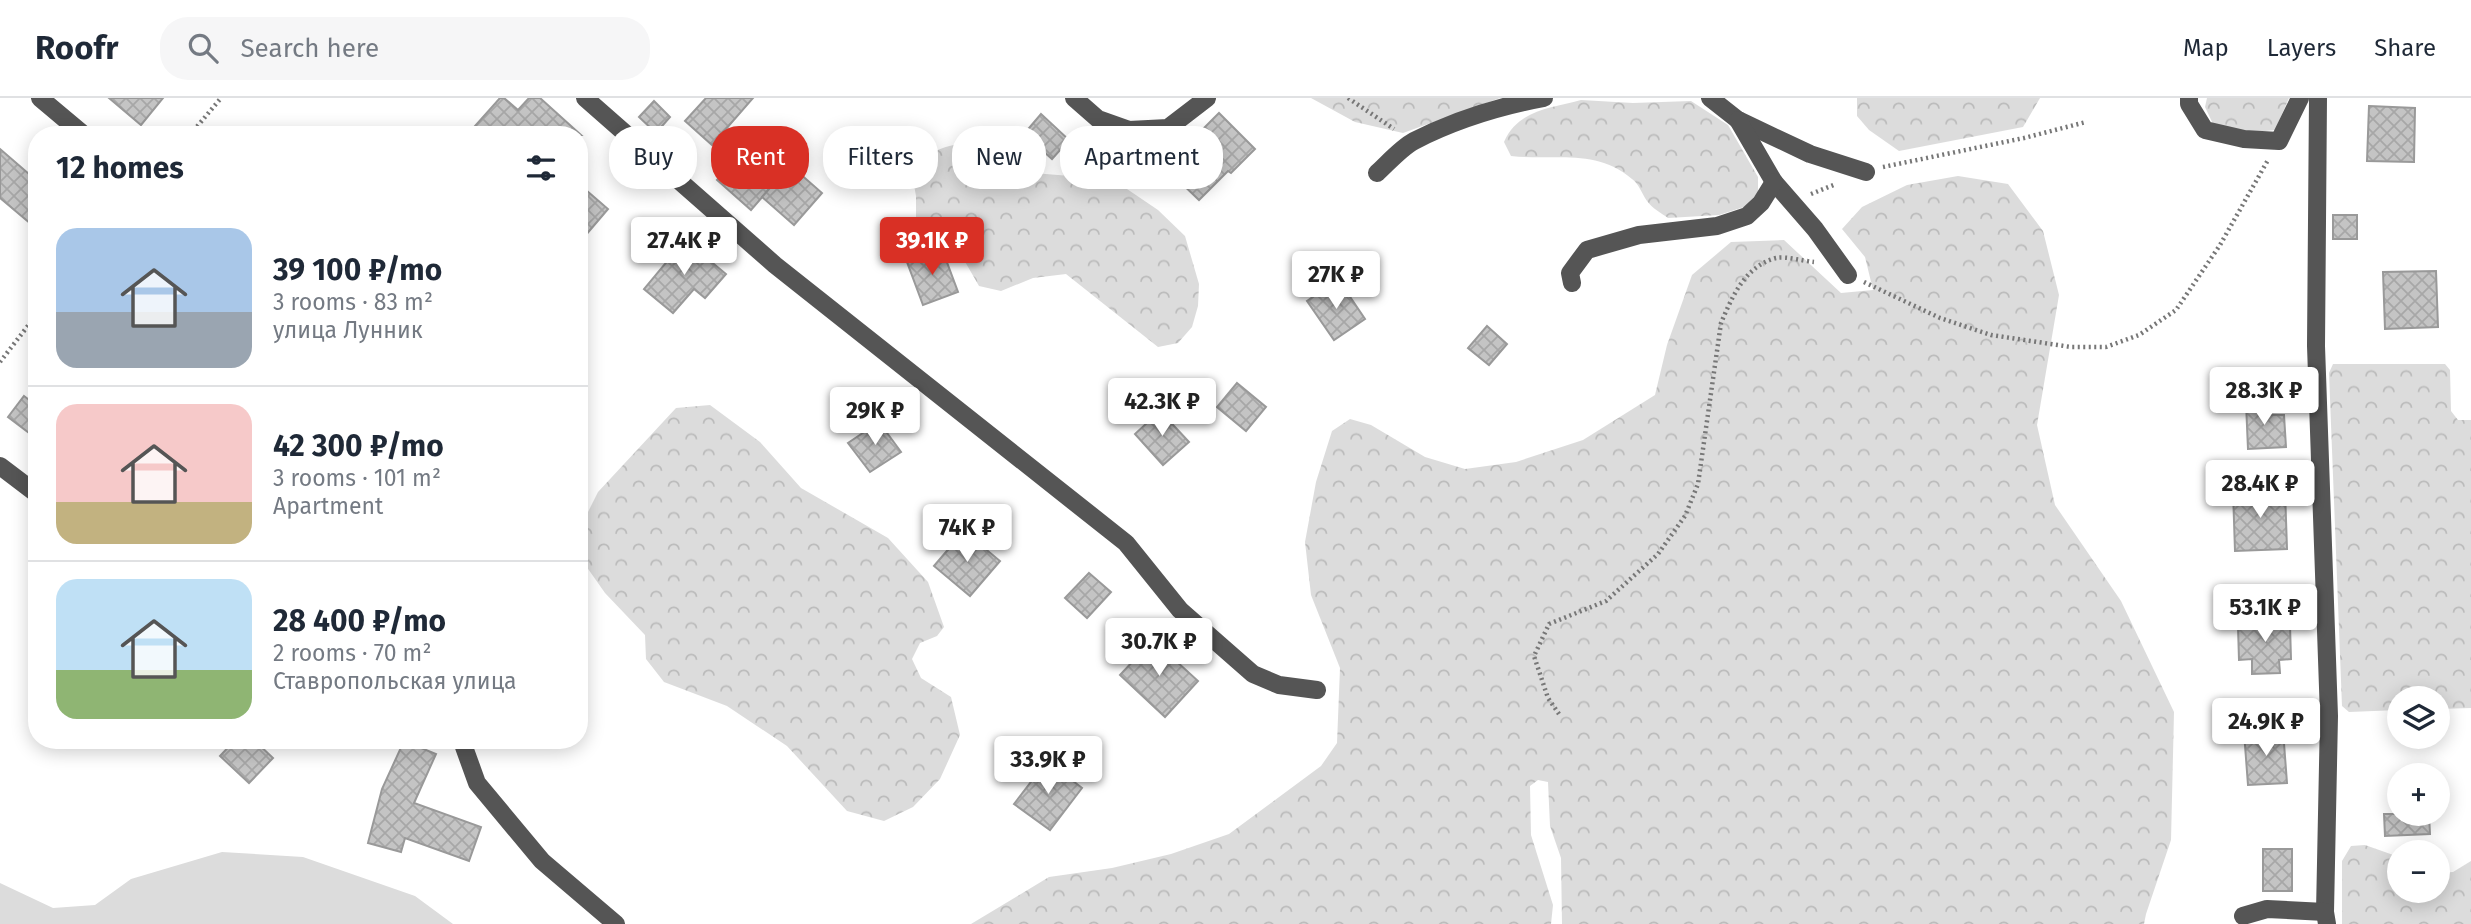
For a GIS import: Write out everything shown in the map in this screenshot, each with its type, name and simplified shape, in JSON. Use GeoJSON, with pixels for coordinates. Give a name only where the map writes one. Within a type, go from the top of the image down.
{"type":"FeatureCollection","features":[{"type":"Feature","properties":{"kind":"street"},"geometry":{"type":"LineString","coordinates":[[40,98],[73,126]]}},
{"type":"Feature","properties":{"kind":"street"},"geometry":{"type":"LineString","coordinates":[[585,98],[775,265],[1126,543],[1180,610],[1253,674],[1279,685],[1317,691]]}},
{"type":"Feature","properties":{"kind":"street"},"geometry":{"type":"LineString","coordinates":[[1073,98],[1098,119],[1129,130],[1168,128],[1207,98]]}},
{"type":"Feature","properties":{"kind":"street"},"geometry":{"type":"LineString","coordinates":[[1377,173],[1412,142],[1521,102],[1544,98]]}},
{"type":"Feature","properties":{"kind":"street"},"geometry":{"type":"LineString","coordinates":[[1710,98],[1738,120],[1810,154],[1866,172]]}},
{"type":"Feature","properties":{"kind":"street"},"geometry":{"type":"LineString","coordinates":[[2189,98],[2189,104],[2205,130],[2244,139],[2279,141],[2300,98]]}},
{"type":"Feature","properties":{"kind":"street"},"geometry":{"type":"LineString","coordinates":[[2243,916],[2267,909],[2326,918],[2329,716],[2316,346],[2318,98]]}},
{"type":"Feature","properties":{"kind":"street"},"geometry":{"type":"LineString","coordinates":[[1738,120],[1774,182],[1815,229],[1848,275]]}},
{"type":"Feature","properties":{"kind":"street"},"geometry":{"type":"LineString","coordinates":[[1572,283],[1570,273],[1587,250],[1639,235],[1717,226],[1747,216],[1761,203],[1774,182]]}},
{"type":"Feature","properties":{"kind":"street"},"geometry":{"type":"LineString","coordinates":[[0,466],[28,487]]}},
{"type":"Feature","properties":{"kind":"street"},"geometry":{"type":"LineString","coordinates":[[465,749],[477,783],[542,861],[616,924]]}},
{"type":"Feature","properties":{"kind":"path"},"geometry":{"type":"LineString","coordinates":[[198,126],[221,98]]}},
{"type":"Feature","properties":{"kind":"path"},"geometry":{"type":"LineString","coordinates":[[1349,98],[1412,142]]}},
{"type":"Feature","properties":{"kind":"path"},"geometry":{"type":"LineString","coordinates":[[1791,202],[1866,172],[2086,122]]}},
{"type":"Feature","properties":{"kind":"path"},"geometry":{"type":"LineString","coordinates":[[1559,714],[1548,698],[1535,656],[1549,624],[1606,601],[1658,554],[1685,516],[1698,484],[1721,323],[1731,300],[1748,274],[1777,258],[1818,262],[1940,318],[1991,335],[2071,347],[2106,347],[2139,335],[2176,310],[2220,245],[2279,141]]}},
{"type":"Feature","properties":{"kind":"path"},"geometry":{"type":"LineString","coordinates":[[0,362],[28,326]]}},
{"type":"Feature","properties":{"kind":"green space"},"geometry":{"type":"Polygon","coordinates":[[[1311,98],[1500,98],[1403,133],[1355,122],[1311,98]]]}},
{"type":"Feature","properties":{"kind":"green space"},"geometry":{"type":"Polygon","coordinates":[[[1857,98],[2040,98],[2023,127],[1899,151],[1869,130],[1857,116],[1857,98]]]}},
{"type":"Feature","properties":{"kind":"green space"},"geometry":{"type":"Polygon","coordinates":[[[2207,98],[2289,98],[2275,130],[2246,133],[2213,124],[2205,107],[2207,98]]]}},
{"type":"Feature","properties":{"kind":"green space"},"geometry":{"type":"Polygon","coordinates":[[[1581,100],[1633,103],[1691,101],[1728,125],[1758,177],[1758,192],[1747,206],[1719,215],[1668,218],[1649,204],[1634,181],[1604,163],[1589,159],[1511,156],[1504,142],[1518,123],[1547,108],[1581,100]]]}},
{"type":"Feature","properties":{"kind":"green space"},"geometry":{"type":"Polygon","coordinates":[[[950,146],[952,189],[1046,189],[1046,174],[1060,175],[1060,189],[1127,189],[1158,210],[1185,236],[1199,284],[1198,306],[1192,327],[1178,343],[1158,347],[1066,274],[1033,278],[1001,291],[979,286],[960,253],[916,221],[915,189],[938,189],[938,150],[950,146]]]}},
{"type":"Feature","properties":{"kind":"green space"},"geometry":{"type":"Polygon","coordinates":[[[1958,176],[2008,184],[2043,231],[2059,295],[2037,425],[2055,505],[2121,601],[2174,712],[2171,840],[2144,924],[1562,924],[1561,858],[1550,826],[1548,782],[1538,780],[1530,786],[1531,835],[1553,905],[1551,924],[971,924],[1049,877],[1112,868],[1171,854],[1229,834],[1321,766],[1337,743],[1340,668],[1311,595],[1305,542],[1316,482],[1332,431],[1350,419],[1371,425],[1425,457],[1465,469],[1516,462],[1583,440],[1655,395],[1667,345],[1692,275],[1731,242],[1784,240],[1841,293],[1873,290],[1865,257],[1842,229],[1862,207],[1907,185],[1958,176]]]}},
{"type":"Feature","properties":{"kind":"green space"},"geometry":{"type":"Polygon","coordinates":[[[2333,364],[2445,364],[2450,370],[2451,411],[2458,420],[2471,420],[2471,708],[2450,709],[2450,686],[2387,686],[2387,710],[2349,712],[2342,706],[2329,373],[2333,364]]]}},
{"type":"Feature","properties":{"kind":"green space"},"geometry":{"type":"Polygon","coordinates":[[[710,405],[760,442],[801,488],[888,538],[928,582],[944,627],[937,636],[920,643],[912,659],[921,678],[951,697],[960,735],[940,779],[913,807],[884,821],[847,811],[787,746],[727,706],[664,682],[646,659],[645,635],[605,593],[588,569],[588,512],[598,492],[676,408],[710,405]]]}},
{"type":"Feature","properties":{"kind":"green space"},"geometry":{"type":"Polygon","coordinates":[[[2365,845],[2387,853],[2387,903],[2450,903],[2450,872],[2471,861],[2471,924],[2342,924],[2342,861],[2351,846],[2365,845]]]}},
{"type":"Feature","properties":{"kind":"green space"},"geometry":{"type":"Polygon","coordinates":[[[222,852],[303,857],[415,896],[453,924],[0,924],[0,883],[53,908],[95,905],[131,879],[222,852]]]}},
{"type":"Feature","properties":{"kind":"building"},"geometry":{"type":"Polygon","coordinates":[[[109,98],[163,98],[141,125],[109,98]]]}},
{"type":"Feature","properties":{"kind":"building"},"geometry":{"type":"Polygon","coordinates":[[[500,98],[504,98],[518,110],[529,98],[540,98],[571,126],[475,126],[500,98]]]}},
{"type":"Feature","properties":{"kind":"building"},"geometry":{"type":"Polygon","coordinates":[[[706,98],[753,98],[729,126],[711,126],[711,144],[697,132],[697,126],[691,126],[685,121],[706,98]]]}},
{"type":"Feature","properties":{"kind":"building"},"geometry":{"type":"Polygon","coordinates":[[[654,101],[670,117],[662,126],[649,126],[639,117],[654,101]]]}},
{"type":"Feature","properties":{"kind":"building"},"geometry":{"type":"Polygon","coordinates":[[[2369,106],[2415,108],[2414,162],[2367,161],[2369,106]]]}},
{"type":"Feature","properties":{"kind":"building"},"geometry":{"type":"Polygon","coordinates":[[[1219,113],[1255,149],[1231,173],[1228,171],[1223,176],[1223,126],[1206,126],[1219,113]]]}},
{"type":"Feature","properties":{"kind":"building"},"geometry":{"type":"Polygon","coordinates":[[[1041,114],[1060,132],[1060,150],[1052,159],[1046,154],[1046,126],[1031,126],[1041,114]]]}},
{"type":"Feature","properties":{"kind":"building"},"geometry":{"type":"Polygon","coordinates":[[[0,149],[28,173],[28,221],[0,198],[0,149]]]}},
{"type":"Feature","properties":{"kind":"building"},"geometry":{"type":"Polygon","coordinates":[[[809,182],[822,193],[794,225],[762,197],[769,189],[809,189],[809,182]]]}},
{"type":"Feature","properties":{"kind":"building"},"geometry":{"type":"Polygon","coordinates":[[[727,189],[769,189],[751,210],[727,189]]]}},
{"type":"Feature","properties":{"kind":"building"},"geometry":{"type":"Polygon","coordinates":[[[1188,189],[1210,189],[1199,200],[1188,189]]]}},
{"type":"Feature","properties":{"kind":"building"},"geometry":{"type":"Polygon","coordinates":[[[588,192],[608,209],[588,232],[588,192]]]}},
{"type":"Feature","properties":{"kind":"building"},"geometry":{"type":"Polygon","coordinates":[[[2333,215],[2357,215],[2357,239],[2333,239],[2333,215]]]}},
{"type":"Feature","properties":{"kind":"building"},"geometry":{"type":"Polygon","coordinates":[[[685,240],[726,274],[705,298],[694,289],[673,313],[644,289],[685,240]]]}},
{"type":"Feature","properties":{"kind":"building"},"geometry":{"type":"Polygon","coordinates":[[[942,249],[958,292],[923,305],[907,262],[942,249]]]}},
{"type":"Feature","properties":{"kind":"building"},"geometry":{"type":"Polygon","coordinates":[[[2436,271],[2438,327],[2385,329],[2383,272],[2436,271]]]}},
{"type":"Feature","properties":{"kind":"building"},"geometry":{"type":"Polygon","coordinates":[[[1330,285],[1334,291],[1342,285],[1365,319],[1334,340],[1307,301],[1330,285]]]}},
{"type":"Feature","properties":{"kind":"building"},"geometry":{"type":"Polygon","coordinates":[[[1487,326],[1507,344],[1489,365],[1468,348],[1487,326]]]}},
{"type":"Feature","properties":{"kind":"building"},"geometry":{"type":"Polygon","coordinates":[[[1237,383],[1266,407],[1246,431],[1217,407],[1237,383]]]}},
{"type":"Feature","properties":{"kind":"building"},"geometry":{"type":"Polygon","coordinates":[[[24,396],[28,399],[28,432],[8,417],[24,396]]]}},
{"type":"Feature","properties":{"kind":"building"},"geometry":{"type":"Polygon","coordinates":[[[2270,402],[2270,415],[2284,415],[2286,447],[2248,449],[2246,403],[2270,402]]]}},
{"type":"Feature","properties":{"kind":"building"},"geometry":{"type":"Polygon","coordinates":[[[1160,411],[1189,442],[1163,465],[1135,434],[1160,411]]]}},
{"type":"Feature","properties":{"kind":"building"},"geometry":{"type":"Polygon","coordinates":[[[879,422],[901,452],[870,472],[848,443],[879,422]]]}},
{"type":"Feature","properties":{"kind":"building"},"geometry":{"type":"Polygon","coordinates":[[[2285,490],[2287,549],[2235,551],[2233,491],[2285,490]]]}},
{"type":"Feature","properties":{"kind":"building"},"geometry":{"type":"Polygon","coordinates":[[[964,531],[1000,561],[970,596],[934,566],[964,531]]]}},
{"type":"Feature","properties":{"kind":"building"},"geometry":{"type":"Polygon","coordinates":[[[1089,573],[1111,592],[1087,618],[1065,598],[1089,573]]]}},
{"type":"Feature","properties":{"kind":"building"},"geometry":{"type":"Polygon","coordinates":[[[2250,614],[2276,614],[2276,626],[2290,625],[2291,659],[2279,660],[2280,673],[2252,674],[2252,659],[2239,660],[2238,627],[2250,627],[2250,614]]]}},
{"type":"Feature","properties":{"kind":"building"},"geometry":{"type":"Polygon","coordinates":[[[1153,640],[1198,681],[1165,717],[1120,675],[1153,640]]]}},
{"type":"Feature","properties":{"kind":"building"},"geometry":{"type":"Polygon","coordinates":[[[2283,730],[2287,783],[2248,785],[2244,732],[2283,730]]]}},
{"type":"Feature","properties":{"kind":"building"},"geometry":{"type":"Polygon","coordinates":[[[227,749],[264,749],[273,758],[249,783],[220,756],[227,749]]]}},
{"type":"Feature","properties":{"kind":"building"},"geometry":{"type":"Polygon","coordinates":[[[400,749],[424,749],[436,754],[414,803],[481,827],[469,861],[405,838],[401,852],[368,843],[382,789],[400,749]]]}},
{"type":"Feature","properties":{"kind":"building"},"geometry":{"type":"Polygon","coordinates":[[[1047,761],[1082,788],[1050,830],[1014,804],[1047,761]]]}},
{"type":"Feature","properties":{"kind":"building"},"geometry":{"type":"Polygon","coordinates":[[[2384,814],[2387,814],[2387,826],[2430,826],[2430,834],[2385,836],[2384,814]]]}},
{"type":"Feature","properties":{"kind":"building"},"geometry":{"type":"Polygon","coordinates":[[[2263,849],[2292,849],[2292,891],[2263,891],[2263,849]]]}}]}
